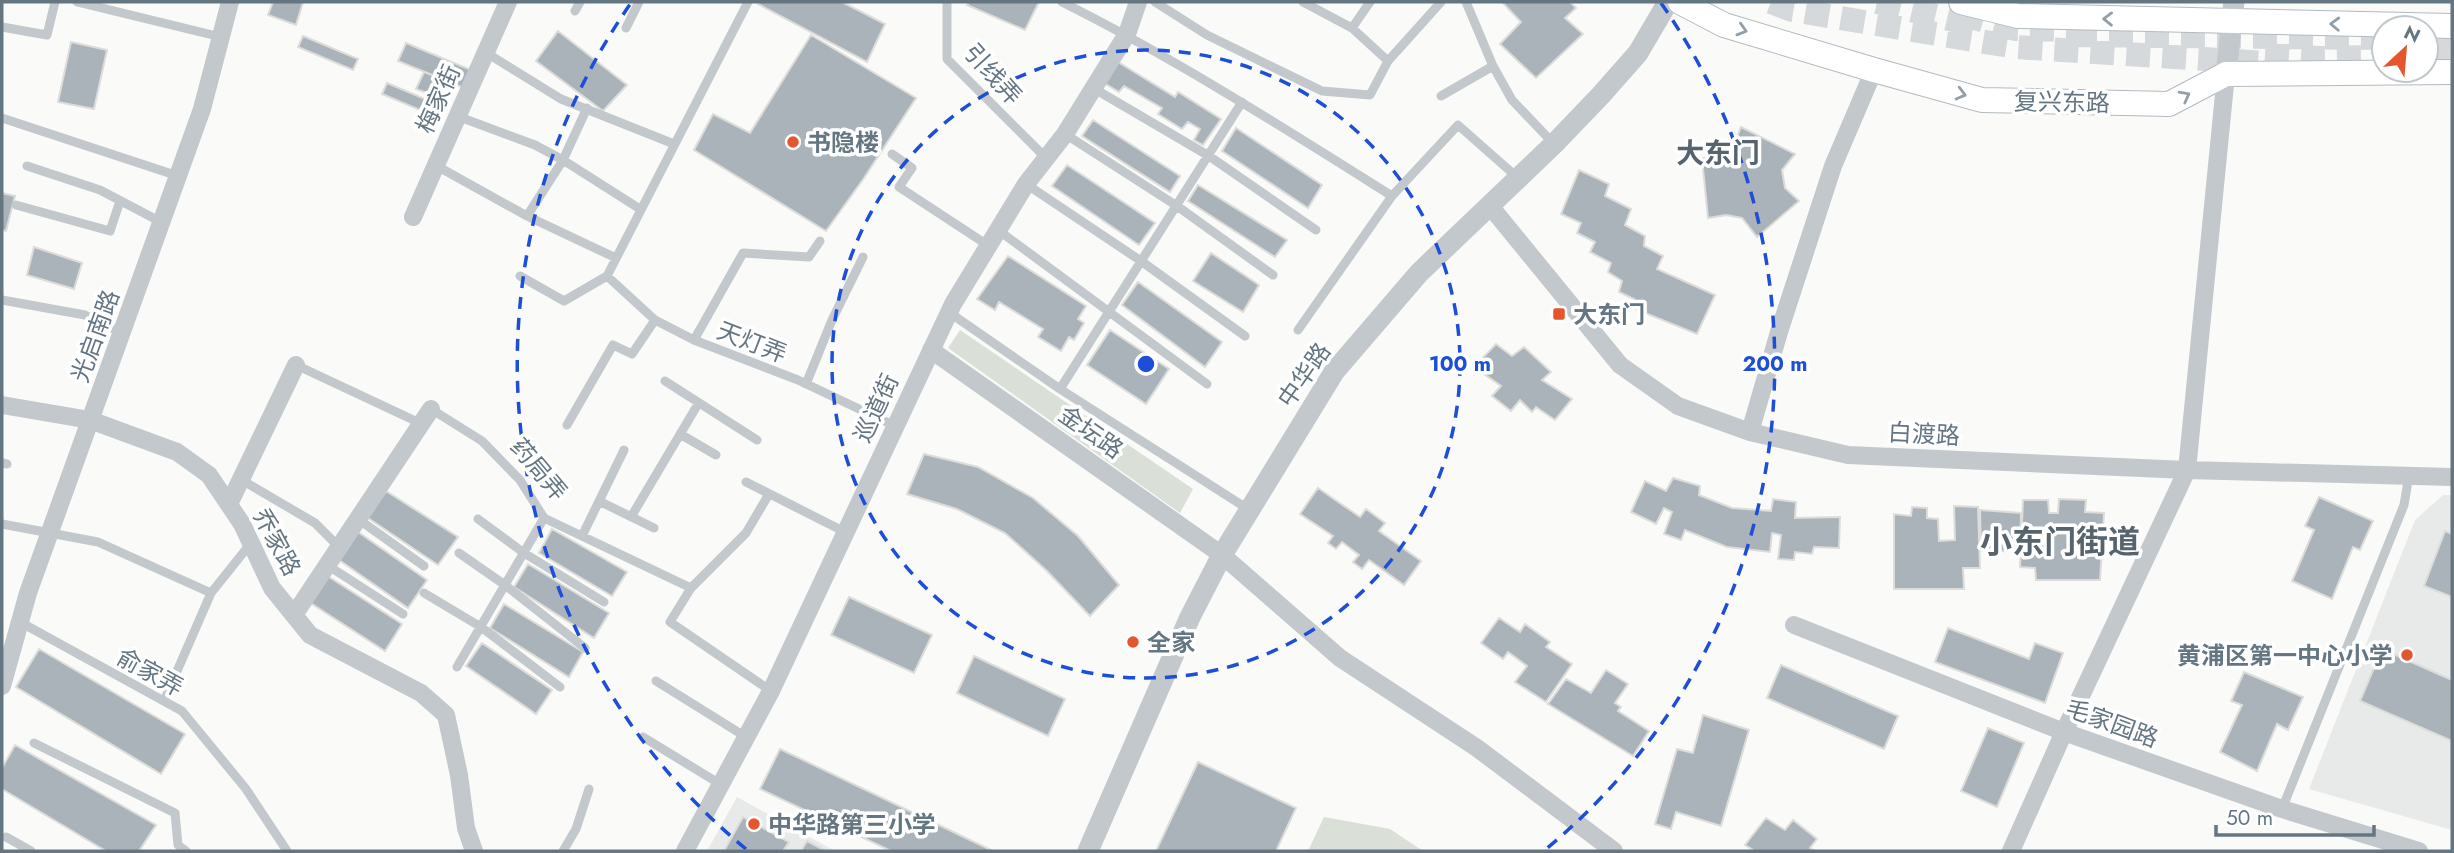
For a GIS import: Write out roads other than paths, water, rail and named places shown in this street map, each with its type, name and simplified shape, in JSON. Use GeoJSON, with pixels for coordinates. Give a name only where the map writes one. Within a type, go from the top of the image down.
{"type":"FeatureCollection","features":[{"type":"Feature","properties":{"kind":"main road","name":"复兴东路"},"geometry":{"type":"LineString","coordinates":[[1681,2],[1724,25],[1982,100],[2169,104],[2226,74],[2452,72]]}},
{"type":"Feature","properties":{"kind":"main road"},"geometry":{"type":"LineString","coordinates":[[1961,2],[2018,16],[2234,12],[2452,26]]}},
{"type":"Feature","properties":{"kind":"street","name":"光启南路"},"geometry":{"type":"LineString","coordinates":[[2,686],[7,645],[20,622],[202,109],[230,2]]}},
{"type":"Feature","properties":{"kind":"street","name":"梅家街"},"geometry":{"type":"LineString","coordinates":[[412,217],[508,2]]}},
{"type":"Feature","properties":{"kind":"street","name":"巡道街"},"geometry":{"type":"LineString","coordinates":[[685,851],[771,691],[950,313],[1026,184],[1065,134],[1127,34],[1138,2]]}},
{"type":"Feature","properties":{"kind":"street","name":"中华路"},"geometry":{"type":"LineString","coordinates":[[1088,851],[1190,617],[1248,509],[1334,372],[1419,273],[1554,145],[1638,53],[1668,2]]}},
{"type":"Feature","properties":{"kind":"street"},"geometry":{"type":"LineString","coordinates":[[2011,851],[2187,470],[2234,12]]}},
{"type":"Feature","properties":{"kind":"street"},"geometry":{"type":"LineString","coordinates":[[1750,432],[1779,332],[1833,166],[1874,70]]}},
{"type":"Feature","properties":{"kind":"street","name":"白渡路"},"geometry":{"type":"LineString","coordinates":[[1490,206],[1619,365],[1678,406],[1750,432],[1848,455],[2187,470],[2452,477]]}},
{"type":"Feature","properties":{"kind":"street","name":"金坛路"},"geometry":{"type":"LineString","coordinates":[[931,350],[1222,555],[1340,657],[1476,748],[1614,851]]}},
{"type":"Feature","properties":{"kind":"street"},"geometry":{"type":"LineString","coordinates":[[229,504],[296,365]]}},
{"type":"Feature","properties":{"kind":"street","name":"乔家路"},"geometry":{"type":"LineString","coordinates":[[2,405],[90,420],[177,452],[209,475],[243,524],[272,588],[310,635],[421,693],[446,715],[459,775],[466,828],[474,851]]}},
{"type":"Feature","properties":{"kind":"street"},"geometry":{"type":"LineString","coordinates":[[294,615],[426,416]]}},
{"type":"Feature","properties":{"kind":"street","name":"毛家园路"},"geometry":{"type":"LineString","coordinates":[[1794,625],[2064,732],[2282,809],[2419,851]]}},
{"type":"Feature","properties":{"kind":"lane"},"geometry":{"type":"LineString","coordinates":[[2,27],[47,35],[55,2]]}},
{"type":"Feature","properties":{"kind":"lane"},"geometry":{"type":"LineString","coordinates":[[77,2],[221,37]]}},
{"type":"Feature","properties":{"kind":"lane"},"geometry":{"type":"LineString","coordinates":[[626,27],[639,2]]}},
{"type":"Feature","properties":{"kind":"lane"},"geometry":{"type":"LineString","coordinates":[[520,276],[564,301],[607,276],[748,2]]}},
{"type":"Feature","properties":{"kind":"lane","name":"引线弄"},"geometry":{"type":"LineString","coordinates":[[947,2],[947,59],[1045,158]]}},
{"type":"Feature","properties":{"kind":"lane"},"geometry":{"type":"LineString","coordinates":[[1062,2],[1127,34],[1392,196]]}},
{"type":"Feature","properties":{"kind":"lane"},"geometry":{"type":"LineString","coordinates":[[1155,2],[1207,35],[1322,90],[1370,94],[1388,61],[1440,2]]}},
{"type":"Feature","properties":{"kind":"lane"},"geometry":{"type":"LineString","coordinates":[[1303,2],[1352,27],[1388,61]]}},
{"type":"Feature","properties":{"kind":"lane"},"geometry":{"type":"LineString","coordinates":[[1352,27],[1370,2]]}},
{"type":"Feature","properties":{"kind":"lane"},"geometry":{"type":"LineString","coordinates":[[1466,2],[1493,66],[1512,100],[1554,145]]}},
{"type":"Feature","properties":{"kind":"lane"},"geometry":{"type":"LineString","coordinates":[[485,52],[561,99],[674,144]]}},
{"type":"Feature","properties":{"kind":"lane"},"geometry":{"type":"LineString","coordinates":[[1441,96],[1493,66]]}},
{"type":"Feature","properties":{"kind":"lane"},"geometry":{"type":"LineString","coordinates":[[1093,88],[1209,156],[1316,230]]}},
{"type":"Feature","properties":{"kind":"lane"},"geometry":{"type":"LineString","coordinates":[[1060,389],[1242,102]]}},
{"type":"Feature","properties":{"kind":"lane"},"geometry":{"type":"LineString","coordinates":[[527,216],[563,160],[587,108]]}},
{"type":"Feature","properties":{"kind":"lane"},"geometry":{"type":"LineString","coordinates":[[457,116],[535,145],[640,209]]}},
{"type":"Feature","properties":{"kind":"lane"},"geometry":{"type":"LineString","coordinates":[[2,118],[178,176]]}},
{"type":"Feature","properties":{"kind":"lane"},"geometry":{"type":"LineString","coordinates":[[1298,330],[1392,196],[1458,125],[1518,178]]}},
{"type":"Feature","properties":{"kind":"lane"},"geometry":{"type":"LineString","coordinates":[[1065,134],[1177,206],[1273,275]]}},
{"type":"Feature","properties":{"kind":"lane"},"geometry":{"type":"LineString","coordinates":[[892,153],[912,168],[899,187],[989,246]]}},
{"type":"Feature","properties":{"kind":"lane"},"geometry":{"type":"LineString","coordinates":[[435,165],[527,216],[616,258]]}},
{"type":"Feature","properties":{"kind":"lane"},"geometry":{"type":"LineString","coordinates":[[27,166],[100,190],[162,222]]}},
{"type":"Feature","properties":{"kind":"lane"},"geometry":{"type":"LineString","coordinates":[[1026,184],[1142,261],[1245,336]]}},
{"type":"Feature","properties":{"kind":"lane"},"geometry":{"type":"LineString","coordinates":[[16,205],[110,231],[120,201]]}},
{"type":"Feature","properties":{"kind":"lane"},"geometry":{"type":"LineString","coordinates":[[998,230],[1207,384]]}},
{"type":"Feature","properties":{"kind":"lane"},"geometry":{"type":"LineString","coordinates":[[694,340],[743,253],[809,257],[820,241]]}},
{"type":"Feature","properties":{"kind":"lane"},"geometry":{"type":"LineString","coordinates":[[806,384],[832,320],[863,257]]}},
{"type":"Feature","properties":{"kind":"lane","name":"天灯弄"},"geometry":{"type":"LineString","coordinates":[[607,276],[655,320],[694,340],[806,384],[895,426]]}},
{"type":"Feature","properties":{"kind":"lane"},"geometry":{"type":"LineString","coordinates":[[2,300],[85,315],[122,333]]}},
{"type":"Feature","properties":{"kind":"lane"},"geometry":{"type":"LineString","coordinates":[[950,313],[1060,389],[1248,509]]}},
{"type":"Feature","properties":{"kind":"lane"},"geometry":{"type":"LineString","coordinates":[[566,425],[613,345],[632,354],[655,320]]}},
{"type":"Feature","properties":{"kind":"lane","name":"药局弄"},"geometry":{"type":"LineString","coordinates":[[296,365],[482,441],[520,480],[544,518],[691,588]]}},
{"type":"Feature","properties":{"kind":"lane"},"geometry":{"type":"LineString","coordinates":[[665,381],[757,440]]}},
{"type":"Feature","properties":{"kind":"lane"},"geometry":{"type":"LineString","coordinates":[[631,517],[698,404]]}},
{"type":"Feature","properties":{"kind":"lane"},"geometry":{"type":"LineString","coordinates":[[680,434],[716,456]]}},
{"type":"Feature","properties":{"kind":"lane"},"geometry":{"type":"LineString","coordinates":[[582,536],[624,450]]}},
{"type":"Feature","properties":{"kind":"lane"},"geometry":{"type":"LineString","coordinates":[[2282,809],[2404,505],[2409,475]]}},
{"type":"Feature","properties":{"kind":"lane"},"geometry":{"type":"LineString","coordinates":[[240,479],[315,523],[339,547]]}},
{"type":"Feature","properties":{"kind":"lane"},"geometry":{"type":"LineString","coordinates":[[746,482],[845,532]]}},
{"type":"Feature","properties":{"kind":"lane"},"geometry":{"type":"LineString","coordinates":[[769,494],[746,533],[691,588],[670,622],[771,691]]}},
{"type":"Feature","properties":{"kind":"lane"},"geometry":{"type":"LineString","coordinates":[[599,501],[654,528]]}},
{"type":"Feature","properties":{"kind":"lane"},"geometry":{"type":"LineString","coordinates":[[457,667],[544,518]]}},
{"type":"Feature","properties":{"kind":"lane"},"geometry":{"type":"LineString","coordinates":[[358,519],[424,566]]}},
{"type":"Feature","properties":{"kind":"lane"},"geometry":{"type":"LineString","coordinates":[[478,519],[524,553],[604,602]]}},
{"type":"Feature","properties":{"kind":"lane"},"geometry":{"type":"LineString","coordinates":[[2,524],[98,542],[211,593]]}},
{"type":"Feature","properties":{"kind":"lane"},"geometry":{"type":"LineString","coordinates":[[164,701],[211,593],[251,543]]}},
{"type":"Feature","properties":{"kind":"lane"},"geometry":{"type":"LineString","coordinates":[[459,553],[505,585],[585,648]]}},
{"type":"Feature","properties":{"kind":"lane"},"geometry":{"type":"LineString","coordinates":[[327,565],[403,614]]}},
{"type":"Feature","properties":{"kind":"lane"},"geometry":{"type":"LineString","coordinates":[[424,593],[481,627],[560,687]]}},
{"type":"Feature","properties":{"kind":"lane","name":"俞家弄"},"geometry":{"type":"LineString","coordinates":[[20,622],[182,711],[246,789],[287,851]]}},
{"type":"Feature","properties":{"kind":"lane"},"geometry":{"type":"LineString","coordinates":[[656,681],[746,737]]}},
{"type":"Feature","properties":{"kind":"lane"},"geometry":{"type":"LineString","coordinates":[[643,737],[720,784]]}},
{"type":"Feature","properties":{"kind":"lane"},"geometry":{"type":"LineString","coordinates":[[34,743],[175,813],[178,845],[186,851]]}},
{"type":"Feature","properties":{"kind":"lane"},"geometry":{"type":"LineString","coordinates":[[563,851],[576,829],[589,789]]}},
{"type":"Feature","properties":{"kind":"lane"},"geometry":{"type":"LineString","coordinates":[[6,837],[31,851]]}},
{"type":"Feature","properties":{"kind":"tunnel"},"geometry":{"type":"LineString","coordinates":[[1771,2],[1792,10],[2016,47],[2283,64]]}},
{"type":"Feature","properties":{"kind":"tunnel"},"geometry":{"type":"LineString","coordinates":[[1877,2],[1975,25]]}},
{"type":"Feature","properties":{"kind":"tunnel"},"geometry":{"type":"LineString","coordinates":[[1960,14],[2015,29],[2089,30]]}},
{"type":"Feature","properties":{"kind":"tunnel"},"geometry":{"type":"LineString","coordinates":[[2073,35],[2370,38]]}},
{"type":"Feature","properties":{"kind":"tunnel"},"geometry":{"type":"LineString","coordinates":[[2440,38],[2452,38]]}},
{"type":"Feature","properties":{"kind":"tunnel"},"geometry":{"type":"LineString","coordinates":[[2265,55],[2370,57]]}},
{"type":"Feature","properties":{"kind":"tunnel"},"geometry":{"type":"LineString","coordinates":[[2440,55],[2452,55]]}},
{"type":"Feature","properties":{"kind":"place","name":"书隐楼"},"geometry":{"type":"Point","coordinates":[793,142]}},
{"type":"Feature","properties":{"kind":"place","name":"大东门"},"geometry":{"type":"Point","coordinates":[1559,314]}},
{"type":"Feature","properties":{"kind":"place","name":"全家"},"geometry":{"type":"Point","coordinates":[1133,642]}},
{"type":"Feature","properties":{"kind":"place","name":"黄浦区第一中心小学"},"geometry":{"type":"Point","coordinates":[2407,655]}},
{"type":"Feature","properties":{"kind":"place","name":"中华路第三小学"},"geometry":{"type":"Point","coordinates":[754,824]}},
{"type":"Feature","properties":{"kind":"district","name":"大东门"},"geometry":{"type":"Point","coordinates":[1718,153]}},
{"type":"Feature","properties":{"kind":"district","name":"小东门街道"},"geometry":{"type":"Point","coordinates":[2060,542]}}]}
